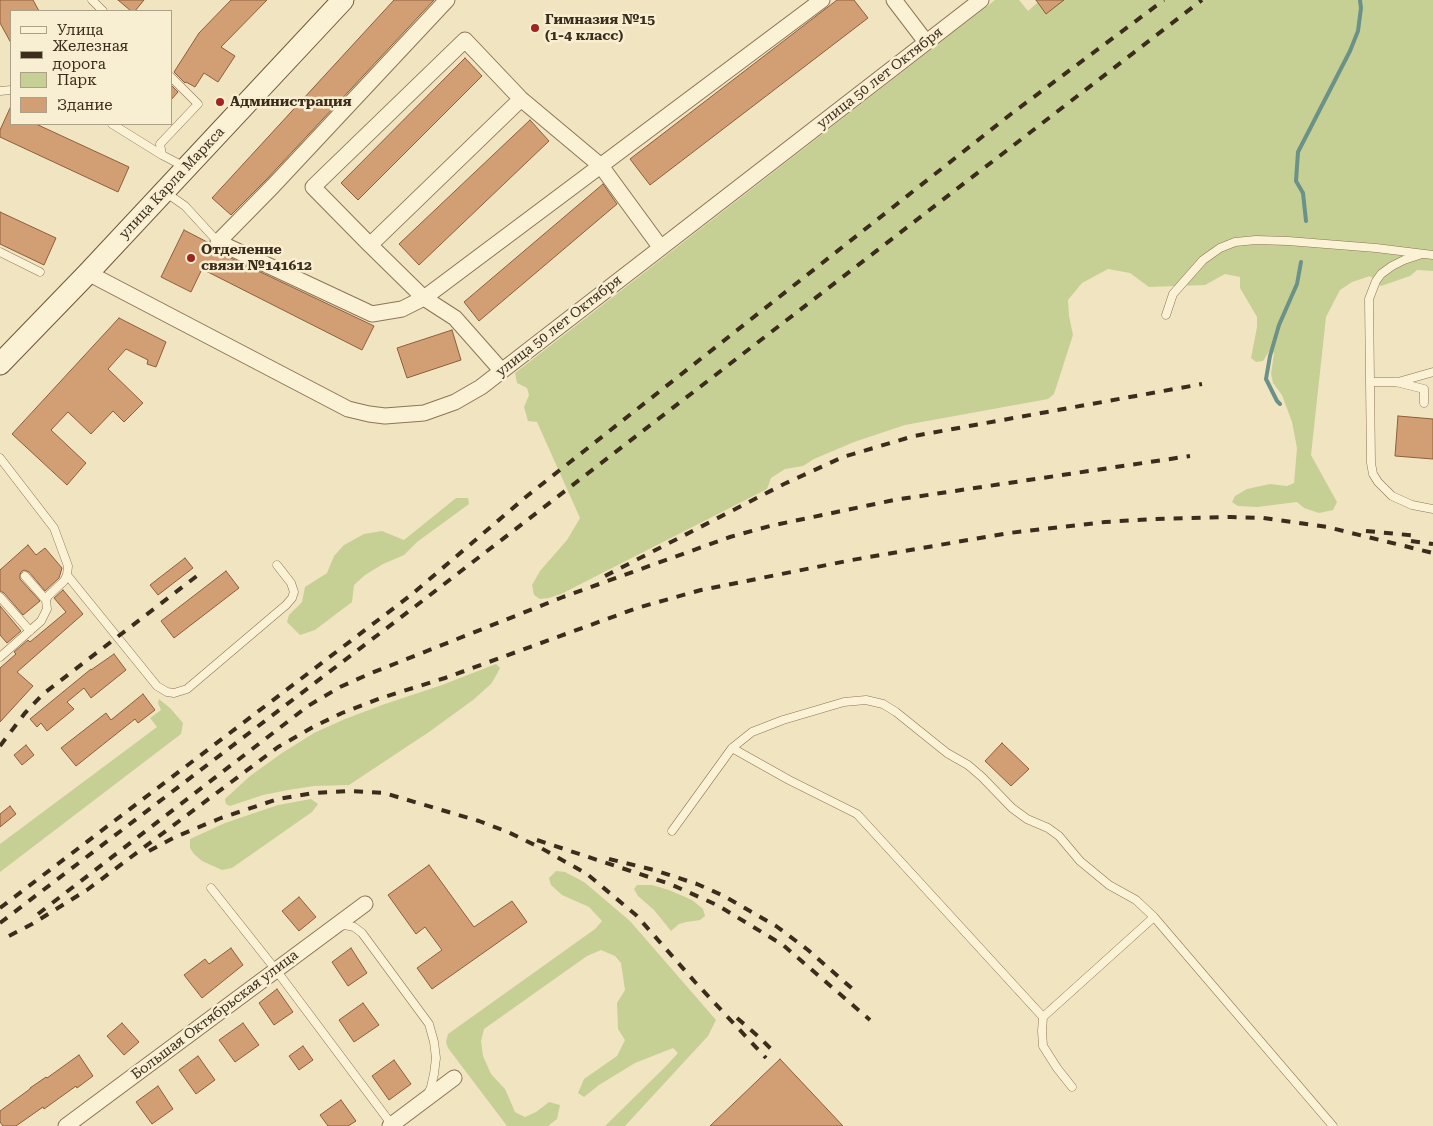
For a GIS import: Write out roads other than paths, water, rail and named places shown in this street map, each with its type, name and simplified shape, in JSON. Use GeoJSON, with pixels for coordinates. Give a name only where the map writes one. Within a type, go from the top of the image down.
{"type":"FeatureCollection","features":[{"type":"Feature","properties":{"kind":"street","name":"улица Карла Маркса"},"geometry":{"type":"LineString","coordinates":[[0,364],[88,273],[343,0]]}},
{"type":"Feature","properties":{"kind":"street"},"geometry":{"type":"LineString","coordinates":[[447,0],[218,242],[372,314],[402,309],[424,298],[822,0]]}},
{"type":"Feature","properties":{"kind":"street"},"geometry":{"type":"LineString","coordinates":[[894,0],[926,42]]}},
{"type":"Feature","properties":{"kind":"street","name":"улица 50 лет Октября"},"geometry":{"type":"LineString","coordinates":[[88,273],[348,409],[385,416],[424,413],[442,408],[481,387],[981,0]]}},
{"type":"Feature","properties":{"kind":"street"},"geometry":{"type":"LineString","coordinates":[[501,370],[455,318],[424,298],[313,187],[465,40],[521,99],[601,166],[661,248]]}},
{"type":"Feature","properties":{"kind":"street"},"geometry":{"type":"LineString","coordinates":[[370,245],[521,99]]}},
{"type":"Feature","properties":{"kind":"street","name":"Большая Октябрьская улица"},"geometry":{"type":"LineString","coordinates":[[66,1126],[365,904]]}},
{"type":"Feature","properties":{"kind":"street"},"geometry":{"type":"LineString","coordinates":[[391,1125],[454,1078]]}},
{"type":"Feature","properties":{"kind":"lane"},"geometry":{"type":"LineString","coordinates":[[92,0],[102,10]]}},
{"type":"Feature","properties":{"kind":"lane"},"geometry":{"type":"LineString","coordinates":[[162,155],[160,144],[198,104],[172,78]]}},
{"type":"Feature","properties":{"kind":"lane"},"geometry":{"type":"LineString","coordinates":[[114,125],[186,168]]}},
{"type":"Feature","properties":{"kind":"lane"},"geometry":{"type":"LineString","coordinates":[[164,191],[186,206],[218,242]]}},
{"type":"Feature","properties":{"kind":"lane"},"geometry":{"type":"LineString","coordinates":[[1166,315],[1172,294],[1203,260],[1220,248],[1235,242],[1256,240],[1288,242],[1376,248],[1433,255]]}},
{"type":"Feature","properties":{"kind":"lane"},"geometry":{"type":"LineString","coordinates":[[0,252],[40,272]]}},
{"type":"Feature","properties":{"kind":"lane"},"geometry":{"type":"LineString","coordinates":[[1422,254],[1404,260],[1380,274],[1372,288],[1369,299],[1370,463],[1373,474],[1385,489],[1397,499],[1412,505],[1433,509]]}},
{"type":"Feature","properties":{"kind":"lane"},"geometry":{"type":"LineString","coordinates":[[1396,382],[1433,372]]}},
{"type":"Feature","properties":{"kind":"lane"},"geometry":{"type":"LineString","coordinates":[[1370,382],[1396,382],[1424,389],[1424,403]]}},
{"type":"Feature","properties":{"kind":"lane"},"geometry":{"type":"LineString","coordinates":[[0,458],[54,528],[65,555],[68,566],[67,575],[64,581],[46,600]]}},
{"type":"Feature","properties":{"kind":"lane"},"geometry":{"type":"LineString","coordinates":[[67,575],[157,686],[167,692],[174,693],[187,689],[292,598],[294,592],[291,583],[277,565]]}},
{"type":"Feature","properties":{"kind":"lane"},"geometry":{"type":"LineString","coordinates":[[0,645],[3,654],[41,621],[47,609],[46,600],[25,576]]}},
{"type":"Feature","properties":{"kind":"lane"},"geometry":{"type":"LineString","coordinates":[[0,597],[30,631]]}},
{"type":"Feature","properties":{"kind":"lane"},"geometry":{"type":"LineString","coordinates":[[672,831],[732,748],[752,732],[783,720],[844,702],[866,700],[882,704],[896,712],[947,753],[968,765],[1026,819],[1048,828],[1059,836],[1080,861],[1109,885],[1136,900],[1154,917],[1333,1126]]}},
{"type":"Feature","properties":{"kind":"lane"},"geometry":{"type":"LineString","coordinates":[[732,748],[789,780],[857,814],[1043,1016]]}},
{"type":"Feature","properties":{"kind":"lane"},"geometry":{"type":"LineString","coordinates":[[211,888],[276,970],[391,1125]]}},
{"type":"Feature","properties":{"kind":"lane"},"geometry":{"type":"LineString","coordinates":[[1072,1087],[1043,1046],[1043,1016],[1154,917]]}},
{"type":"Feature","properties":{"kind":"lane"},"geometry":{"type":"LineString","coordinates":[[334,927],[345,925],[354,927],[362,934],[428,1024],[434,1042],[436,1058],[431,1087],[422,1102]]}},
{"type":"Feature","properties":{"kind":"waterway"},"geometry":{"type":"LineString","coordinates":[[1306,221],[1303,193],[1296,181],[1298,152],[1350,51],[1358,31],[1361,8],[1360,0]]}},
{"type":"Feature","properties":{"kind":"waterway"},"geometry":{"type":"LineString","coordinates":[[1280,404],[1266,379],[1279,325],[1297,284],[1301,262]]}},
{"type":"Feature","properties":{"kind":"railway"},"geometry":{"type":"LineString","coordinates":[[0,908],[411,595],[527,496],[1011,114],[1164,0]]}},
{"type":"Feature","properties":{"kind":"railway"},"geometry":{"type":"LineString","coordinates":[[0,923],[417,605],[1202,0]]}},
{"type":"Feature","properties":{"kind":"railway"},"geometry":{"type":"LineString","coordinates":[[605,576],[784,484],[843,457],[914,436],[1202,384]]}},
{"type":"Feature","properties":{"kind":"railway"},"geometry":{"type":"LineString","coordinates":[[38,914],[308,706],[340,687],[369,674],[563,597],[730,537],[770,526],[894,500],[1190,456]]}},
{"type":"Feature","properties":{"kind":"railway"},"geometry":{"type":"LineString","coordinates":[[9,936],[87,890],[278,747],[313,727],[342,713],[381,698],[445,678],[637,608],[701,590],[852,560],[1009,533],[1105,522],[1154,519],[1263,518],[1327,527],[1433,553]]}},
{"type":"Feature","properties":{"kind":"railway"},"geometry":{"type":"LineString","coordinates":[[1366,531],[1419,536]]}},
{"type":"Feature","properties":{"kind":"railway"},"geometry":{"type":"LineString","coordinates":[[1411,541],[1433,544]]}},
{"type":"Feature","properties":{"kind":"railway"},"geometry":{"type":"LineString","coordinates":[[0,746],[25,713],[43,694],[202,572]]}},
{"type":"Feature","properties":{"kind":"railway"},"geometry":{"type":"LineString","coordinates":[[149,851],[175,837],[221,818],[278,799],[313,793],[350,791],[384,793],[479,821],[541,848],[587,874],[636,915],[766,1058]]}},
{"type":"Feature","properties":{"kind":"railway"},"geometry":{"type":"LineString","coordinates":[[537,840],[670,884],[717,905],[783,945],[870,1020]]}},
{"type":"Feature","properties":{"kind":"railway"},"geometry":{"type":"LineString","coordinates":[[609,859],[654,870],[697,884],[724,896],[776,926],[808,950],[856,992]]}},
{"type":"Feature","properties":{"kind":"railway"},"geometry":{"type":"LineString","coordinates":[[737,1018],[774,1052]]}},
{"type":"Feature","properties":{"kind":"place","name":"Гимназия №15 (1-4 класс)"},"geometry":{"type":"Point","coordinates":[535,28]}},
{"type":"Feature","properties":{"kind":"place","name":"Администрация"},"geometry":{"type":"Point","coordinates":[220,102]}},
{"type":"Feature","properties":{"kind":"place","name":"Отделение связи №141612"},"geometry":{"type":"Point","coordinates":[191,258]}}]}
